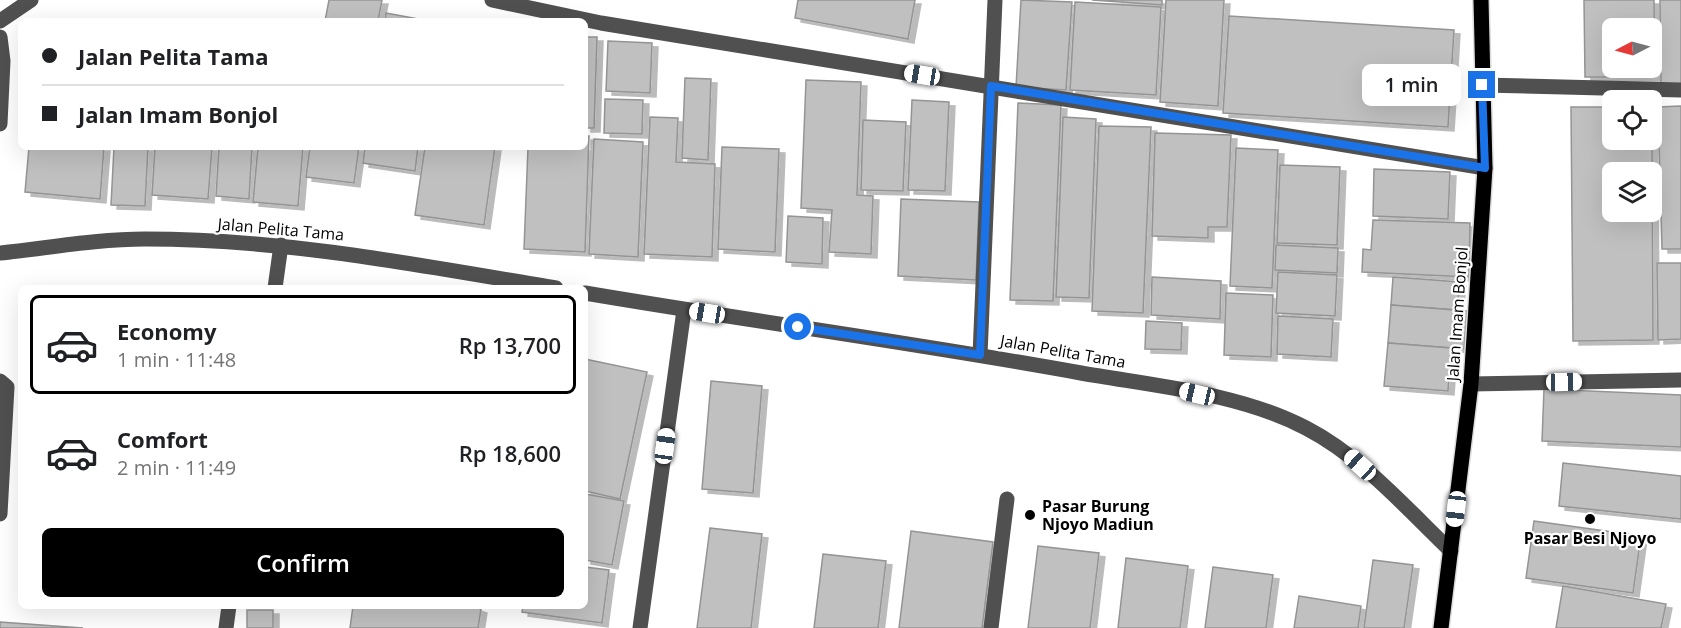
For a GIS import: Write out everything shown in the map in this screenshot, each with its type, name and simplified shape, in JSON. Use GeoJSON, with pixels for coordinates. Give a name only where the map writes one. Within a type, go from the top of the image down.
{"type":"FeatureCollection","features":[{"type":"Feature","properties":{"kind":"main road","name":"Jalan Imam Bonjol"},"geometry":{"type":"LineString","coordinates":[[1441,628],[1471,384],[1485,168],[1481,0]]}},
{"type":"Feature","properties":{"kind":"street"},"geometry":{"type":"LineString","coordinates":[[0,21],[31,0]]}},
{"type":"Feature","properties":{"kind":"street"},"geometry":{"type":"LineString","coordinates":[[492,0],[577,18]]}},
{"type":"Feature","properties":{"kind":"street"},"geometry":{"type":"LineString","coordinates":[[980,355],[995,0]]}},
{"type":"Feature","properties":{"kind":"street"},"geometry":{"type":"LineString","coordinates":[[588,20],[1485,168]]}},
{"type":"Feature","properties":{"kind":"street"},"geometry":{"type":"LineString","coordinates":[[0,37],[3,61],[0,124]]}},
{"type":"Feature","properties":{"kind":"street"},"geometry":{"type":"LineString","coordinates":[[1482,85],[1681,90]]}},
{"type":"Feature","properties":{"kind":"street","name":"Jalan Pelita Tama"},"geometry":{"type":"LineString","coordinates":[[0,253],[142,239],[248,241],[321,249],[538,285]]}},
{"type":"Feature","properties":{"kind":"street"},"geometry":{"type":"LineString","coordinates":[[275,285],[282,245]]}},
{"type":"Feature","properties":{"kind":"street","name":"Jalan Pelita Tama"},"geometry":{"type":"LineString","coordinates":[[588,294],[980,355],[1229,401],[1305,427],[1344,451],[1451,551]]}},
{"type":"Feature","properties":{"kind":"street"},"geometry":{"type":"LineString","coordinates":[[640,628],[684,310]]}},
{"type":"Feature","properties":{"kind":"street"},"geometry":{"type":"LineString","coordinates":[[1471,384],[1681,380]]}},
{"type":"Feature","properties":{"kind":"street"},"geometry":{"type":"LineString","coordinates":[[0,381],[6,387],[0,514]]}},
{"type":"Feature","properties":{"kind":"street"},"geometry":{"type":"LineString","coordinates":[[992,628],[1007,499]]}},
{"type":"Feature","properties":{"kind":"street"},"geometry":{"type":"LineString","coordinates":[[226,628],[229,609]]}},
{"type":"Feature","properties":{"kind":"building"},"geometry":{"type":"Polygon","coordinates":[[[329,0],[382,0],[379,18],[326,18],[329,0]]]}},
{"type":"Feature","properties":{"kind":"building"},"geometry":{"type":"Polygon","coordinates":[[[798,0],[915,0],[908,39],[795,18],[798,0]]]}},
{"type":"Feature","properties":{"kind":"building"},"geometry":{"type":"Polygon","coordinates":[[[1021,0],[1072,2],[1066,90],[1016,87],[1021,0]]]}},
{"type":"Feature","properties":{"kind":"building"},"geometry":{"type":"Polygon","coordinates":[[[1092,0],[1162,0],[1162,5],[1092,0]]]}},
{"type":"Feature","properties":{"kind":"building"},"geometry":{"type":"Polygon","coordinates":[[[1166,0],[1224,0],[1218,106],[1160,102],[1166,0]]]}},
{"type":"Feature","properties":{"kind":"building"},"geometry":{"type":"Polygon","coordinates":[[[1584,0],[1654,0],[1654,18],[1602,18],[1602,77],[1585,77],[1584,0]]]}},
{"type":"Feature","properties":{"kind":"building"},"geometry":{"type":"Polygon","coordinates":[[[1660,0],[1681,0],[1681,85],[1661,85],[1660,0]]]}},
{"type":"Feature","properties":{"kind":"building"},"geometry":{"type":"Polygon","coordinates":[[[1075,2],[1161,7],[1156,95],[1070,90],[1075,2]]]}},
{"type":"Feature","properties":{"kind":"building"},"geometry":{"type":"Polygon","coordinates":[[[386,13],[413,18],[385,18],[386,13]]]}},
{"type":"Feature","properties":{"kind":"building"},"geometry":{"type":"Polygon","coordinates":[[[1229,16],[1454,30],[1448,127],[1223,113],[1229,16]]]}},
{"type":"Feature","properties":{"kind":"building"},"geometry":{"type":"Polygon","coordinates":[[[588,37],[597,37],[594,128],[588,128],[588,37]]]}},
{"type":"Feature","properties":{"kind":"building"},"geometry":{"type":"Polygon","coordinates":[[[608,41],[652,43],[650,93],[606,91],[608,41]]]}},
{"type":"Feature","properties":{"kind":"building"},"geometry":{"type":"Polygon","coordinates":[[[685,78],[711,79],[708,160],[682,158],[685,78]]]}},
{"type":"Feature","properties":{"kind":"building"},"geometry":{"type":"Polygon","coordinates":[[[806,80],[861,82],[857,195],[873,196],[871,254],[829,252],[832,210],[801,208],[806,80]]]}},
{"type":"Feature","properties":{"kind":"building"},"geometry":{"type":"Polygon","coordinates":[[[605,99],[643,100],[642,134],[604,133],[605,99]]]}},
{"type":"Feature","properties":{"kind":"building"},"geometry":{"type":"Polygon","coordinates":[[[912,100],[949,102],[945,191],[908,190],[912,100]]]}},
{"type":"Feature","properties":{"kind":"building"},"geometry":{"type":"Polygon","coordinates":[[[1018,103],[1061,105],[1053,301],[1010,300],[1018,103]]]}},
{"type":"Feature","properties":{"kind":"building"},"geometry":{"type":"Polygon","coordinates":[[[1681,106],[1681,249],[1662,249],[1662,162],[1660,162],[1659,150],[1662,150],[1662,107],[1681,106]]]}},
{"type":"Feature","properties":{"kind":"building"},"geometry":{"type":"Polygon","coordinates":[[[1571,107],[1602,107],[1602,150],[1652,150],[1652,162],[1602,162],[1602,222],[1652,222],[1653,340],[1573,341],[1571,107]]]}},
{"type":"Feature","properties":{"kind":"building"},"geometry":{"type":"Polygon","coordinates":[[[650,117],[678,118],[676,162],[715,164],[712,257],[644,254],[650,117]]]}},
{"type":"Feature","properties":{"kind":"building"},"geometry":{"type":"Polygon","coordinates":[[[1063,117],[1096,119],[1089,298],[1056,297],[1063,117]]]}},
{"type":"Feature","properties":{"kind":"building"},"geometry":{"type":"Polygon","coordinates":[[[863,120],[906,122],[903,191],[861,190],[863,120]]]}},
{"type":"Feature","properties":{"kind":"building"},"geometry":{"type":"Polygon","coordinates":[[[1099,126],[1151,127],[1143,313],[1092,311],[1099,126]]]}},
{"type":"Feature","properties":{"kind":"building"},"geometry":{"type":"Polygon","coordinates":[[[1155,133],[1231,135],[1227,227],[1208,227],[1208,238],[1152,236],[1155,133]]]}},
{"type":"Feature","properties":{"kind":"building"},"geometry":{"type":"Polygon","coordinates":[[[589,136],[585,252],[524,249],[528,150],[588,150],[589,136]]]}},
{"type":"Feature","properties":{"kind":"building"},"geometry":{"type":"Polygon","coordinates":[[[594,139],[643,142],[638,257],[589,254],[594,139]]]}},
{"type":"Feature","properties":{"kind":"building"},"geometry":{"type":"Polygon","coordinates":[[[722,147],[779,149],[775,252],[718,249],[722,147]]]}},
{"type":"Feature","properties":{"kind":"building"},"geometry":{"type":"Polygon","coordinates":[[[1236,148],[1278,150],[1272,288],[1230,286],[1236,148]]]}},
{"type":"Feature","properties":{"kind":"building"},"geometry":{"type":"Polygon","coordinates":[[[29,150],[104,150],[100,199],[25,192],[29,150]]]}},
{"type":"Feature","properties":{"kind":"building"},"geometry":{"type":"Polygon","coordinates":[[[114,150],[148,150],[145,206],[111,205],[114,150]]]}},
{"type":"Feature","properties":{"kind":"building"},"geometry":{"type":"Polygon","coordinates":[[[155,150],[212,150],[208,199],[152,195],[155,150]]]}},
{"type":"Feature","properties":{"kind":"building"},"geometry":{"type":"Polygon","coordinates":[[[219,150],[252,150],[249,199],[216,196],[219,150]]]}},
{"type":"Feature","properties":{"kind":"building"},"geometry":{"type":"Polygon","coordinates":[[[258,150],[303,150],[298,206],[253,202],[258,150]]]}},
{"type":"Feature","properties":{"kind":"building"},"geometry":{"type":"Polygon","coordinates":[[[310,150],[359,150],[354,183],[306,177],[310,150]]]}},
{"type":"Feature","properties":{"kind":"building"},"geometry":{"type":"Polygon","coordinates":[[[365,150],[418,150],[415,171],[363,163],[365,150]]]}},
{"type":"Feature","properties":{"kind":"building"},"geometry":{"type":"Polygon","coordinates":[[[425,150],[495,150],[484,225],[415,215],[425,150]]]}},
{"type":"Feature","properties":{"kind":"building"},"geometry":{"type":"Polygon","coordinates":[[[1280,165],[1340,167],[1337,245],[1277,243],[1280,165]]]}},
{"type":"Feature","properties":{"kind":"building"},"geometry":{"type":"Polygon","coordinates":[[[1374,169],[1450,172],[1448,219],[1373,216],[1374,169]]]}},
{"type":"Feature","properties":{"kind":"building"},"geometry":{"type":"Polygon","coordinates":[[[901,199],[979,202],[976,280],[898,276],[901,199]]]}},
{"type":"Feature","properties":{"kind":"building"},"geometry":{"type":"Polygon","coordinates":[[[788,216],[823,218],[822,264],[786,262],[788,216]]]}},
{"type":"Feature","properties":{"kind":"building"},"geometry":{"type":"Polygon","coordinates":[[[1373,220],[1470,223],[1469,277],[1362,272],[1363,249],[1371,250],[1373,220]]]}},
{"type":"Feature","properties":{"kind":"building"},"geometry":{"type":"Polygon","coordinates":[[[1276,245],[1338,248],[1337,273],[1275,270],[1276,245]]]}},
{"type":"Feature","properties":{"kind":"building"},"geometry":{"type":"Polygon","coordinates":[[[1657,263],[1681,263],[1681,339],[1658,340],[1657,263]]]}},
{"type":"Feature","properties":{"kind":"building"},"geometry":{"type":"Polygon","coordinates":[[[1278,272],[1337,275],[1335,316],[1276,313],[1278,272]]]}},
{"type":"Feature","properties":{"kind":"building"},"geometry":{"type":"Polygon","coordinates":[[[1152,277],[1221,281],[1220,319],[1151,315],[1152,277]]]}},
{"type":"Feature","properties":{"kind":"building"},"geometry":{"type":"Polygon","coordinates":[[[1393,277],[1460,282],[1457,310],[1391,305],[1393,277]]]}},
{"type":"Feature","properties":{"kind":"building"},"geometry":{"type":"Polygon","coordinates":[[[1226,293],[1273,295],[1271,357],[1224,355],[1226,293]]]}},
{"type":"Feature","properties":{"kind":"building"},"geometry":{"type":"Polygon","coordinates":[[[1391,305],[1467,311],[1464,349],[1388,343],[1391,305]]]}},
{"type":"Feature","properties":{"kind":"building"},"geometry":{"type":"Polygon","coordinates":[[[1278,316],[1333,319],[1331,357],[1277,354],[1278,316]]]}},
{"type":"Feature","properties":{"kind":"building"},"geometry":{"type":"Polygon","coordinates":[[[1146,321],[1182,323],[1181,350],[1145,349],[1146,321]]]}},
{"type":"Feature","properties":{"kind":"building"},"geometry":{"type":"Polygon","coordinates":[[[1388,343],[1451,348],[1448,391],[1384,386],[1388,343]]]}},
{"type":"Feature","properties":{"kind":"building"},"geometry":{"type":"Polygon","coordinates":[[[588,360],[647,372],[620,499],[588,492],[588,360]]]}},
{"type":"Feature","properties":{"kind":"building"},"geometry":{"type":"Polygon","coordinates":[[[711,381],[762,386],[753,493],[702,489],[711,381]]]}},
{"type":"Feature","properties":{"kind":"building"},"geometry":{"type":"Polygon","coordinates":[[[1544,389],[1681,395],[1681,447],[1542,441],[1544,389]]]}},
{"type":"Feature","properties":{"kind":"building"},"geometry":{"type":"Polygon","coordinates":[[[1563,463],[1681,476],[1681,519],[1559,506],[1563,463]]]}},
{"type":"Feature","properties":{"kind":"building"},"geometry":{"type":"Polygon","coordinates":[[[588,495],[624,501],[612,565],[588,561],[588,495]]]}},
{"type":"Feature","properties":{"kind":"building"},"geometry":{"type":"Polygon","coordinates":[[[1534,521],[1641,536],[1633,593],[1526,578],[1534,521]]]}},
{"type":"Feature","properties":{"kind":"building"},"geometry":{"type":"Polygon","coordinates":[[[710,528],[762,534],[751,628],[697,628],[710,528]]]}},
{"type":"Feature","properties":{"kind":"building"},"geometry":{"type":"Polygon","coordinates":[[[911,531],[993,542],[982,628],[899,628],[911,531]]]}},
{"type":"Feature","properties":{"kind":"building"},"geometry":{"type":"Polygon","coordinates":[[[1038,546],[1099,553],[1090,628],[1028,628],[1038,546]]]}},
{"type":"Feature","properties":{"kind":"building"},"geometry":{"type":"Polygon","coordinates":[[[823,554],[886,561],[878,628],[814,628],[823,554]]]}},
{"type":"Feature","properties":{"kind":"building"},"geometry":{"type":"Polygon","coordinates":[[[1126,558],[1188,566],[1180,628],[1118,628],[1126,558]]]}},
{"type":"Feature","properties":{"kind":"building"},"geometry":{"type":"Polygon","coordinates":[[[1373,560],[1413,565],[1404,628],[1364,628],[1373,560]]]}},
{"type":"Feature","properties":{"kind":"building"},"geometry":{"type":"Polygon","coordinates":[[[588,567],[609,570],[602,623],[522,612],[522,609],[588,609],[588,567]]]}},
{"type":"Feature","properties":{"kind":"building"},"geometry":{"type":"Polygon","coordinates":[[[1213,567],[1273,575],[1266,628],[1205,628],[1213,567]]]}},
{"type":"Feature","properties":{"kind":"building"},"geometry":{"type":"Polygon","coordinates":[[[1563,586],[1666,604],[1661,628],[1556,628],[1563,586]]]}},
{"type":"Feature","properties":{"kind":"building"},"geometry":{"type":"Polygon","coordinates":[[[1299,596],[1361,606],[1358,628],[1294,628],[1299,596]]]}},
{"type":"Feature","properties":{"kind":"building"},"geometry":{"type":"Polygon","coordinates":[[[353,609],[481,609],[478,628],[350,628],[353,609]]]}},
{"type":"Feature","properties":{"kind":"building"},"geometry":{"type":"Polygon","coordinates":[[[247,610],[273,610],[273,628],[247,628],[247,610]]]}},
{"type":"Feature","properties":{"kind":"building"},"geometry":{"type":"Polygon","coordinates":[[[0,622],[83,628],[0,628],[0,622]]]}},
{"type":"Feature","properties":{"kind":"place","name":"Pasar Burung Njoyo Madiun"},"geometry":{"type":"Point","coordinates":[1030,515]}},
{"type":"Feature","properties":{"kind":"place","name":"Pasar Besi Njoyo"},"geometry":{"type":"Point","coordinates":[1590,519]}},
{"type":"Feature","properties":{"kind":"route"},"geometry":{"type":"LineString","coordinates":[[798,327],[980,355],[991,86],[1485,168],[1482,85]]}}]}
